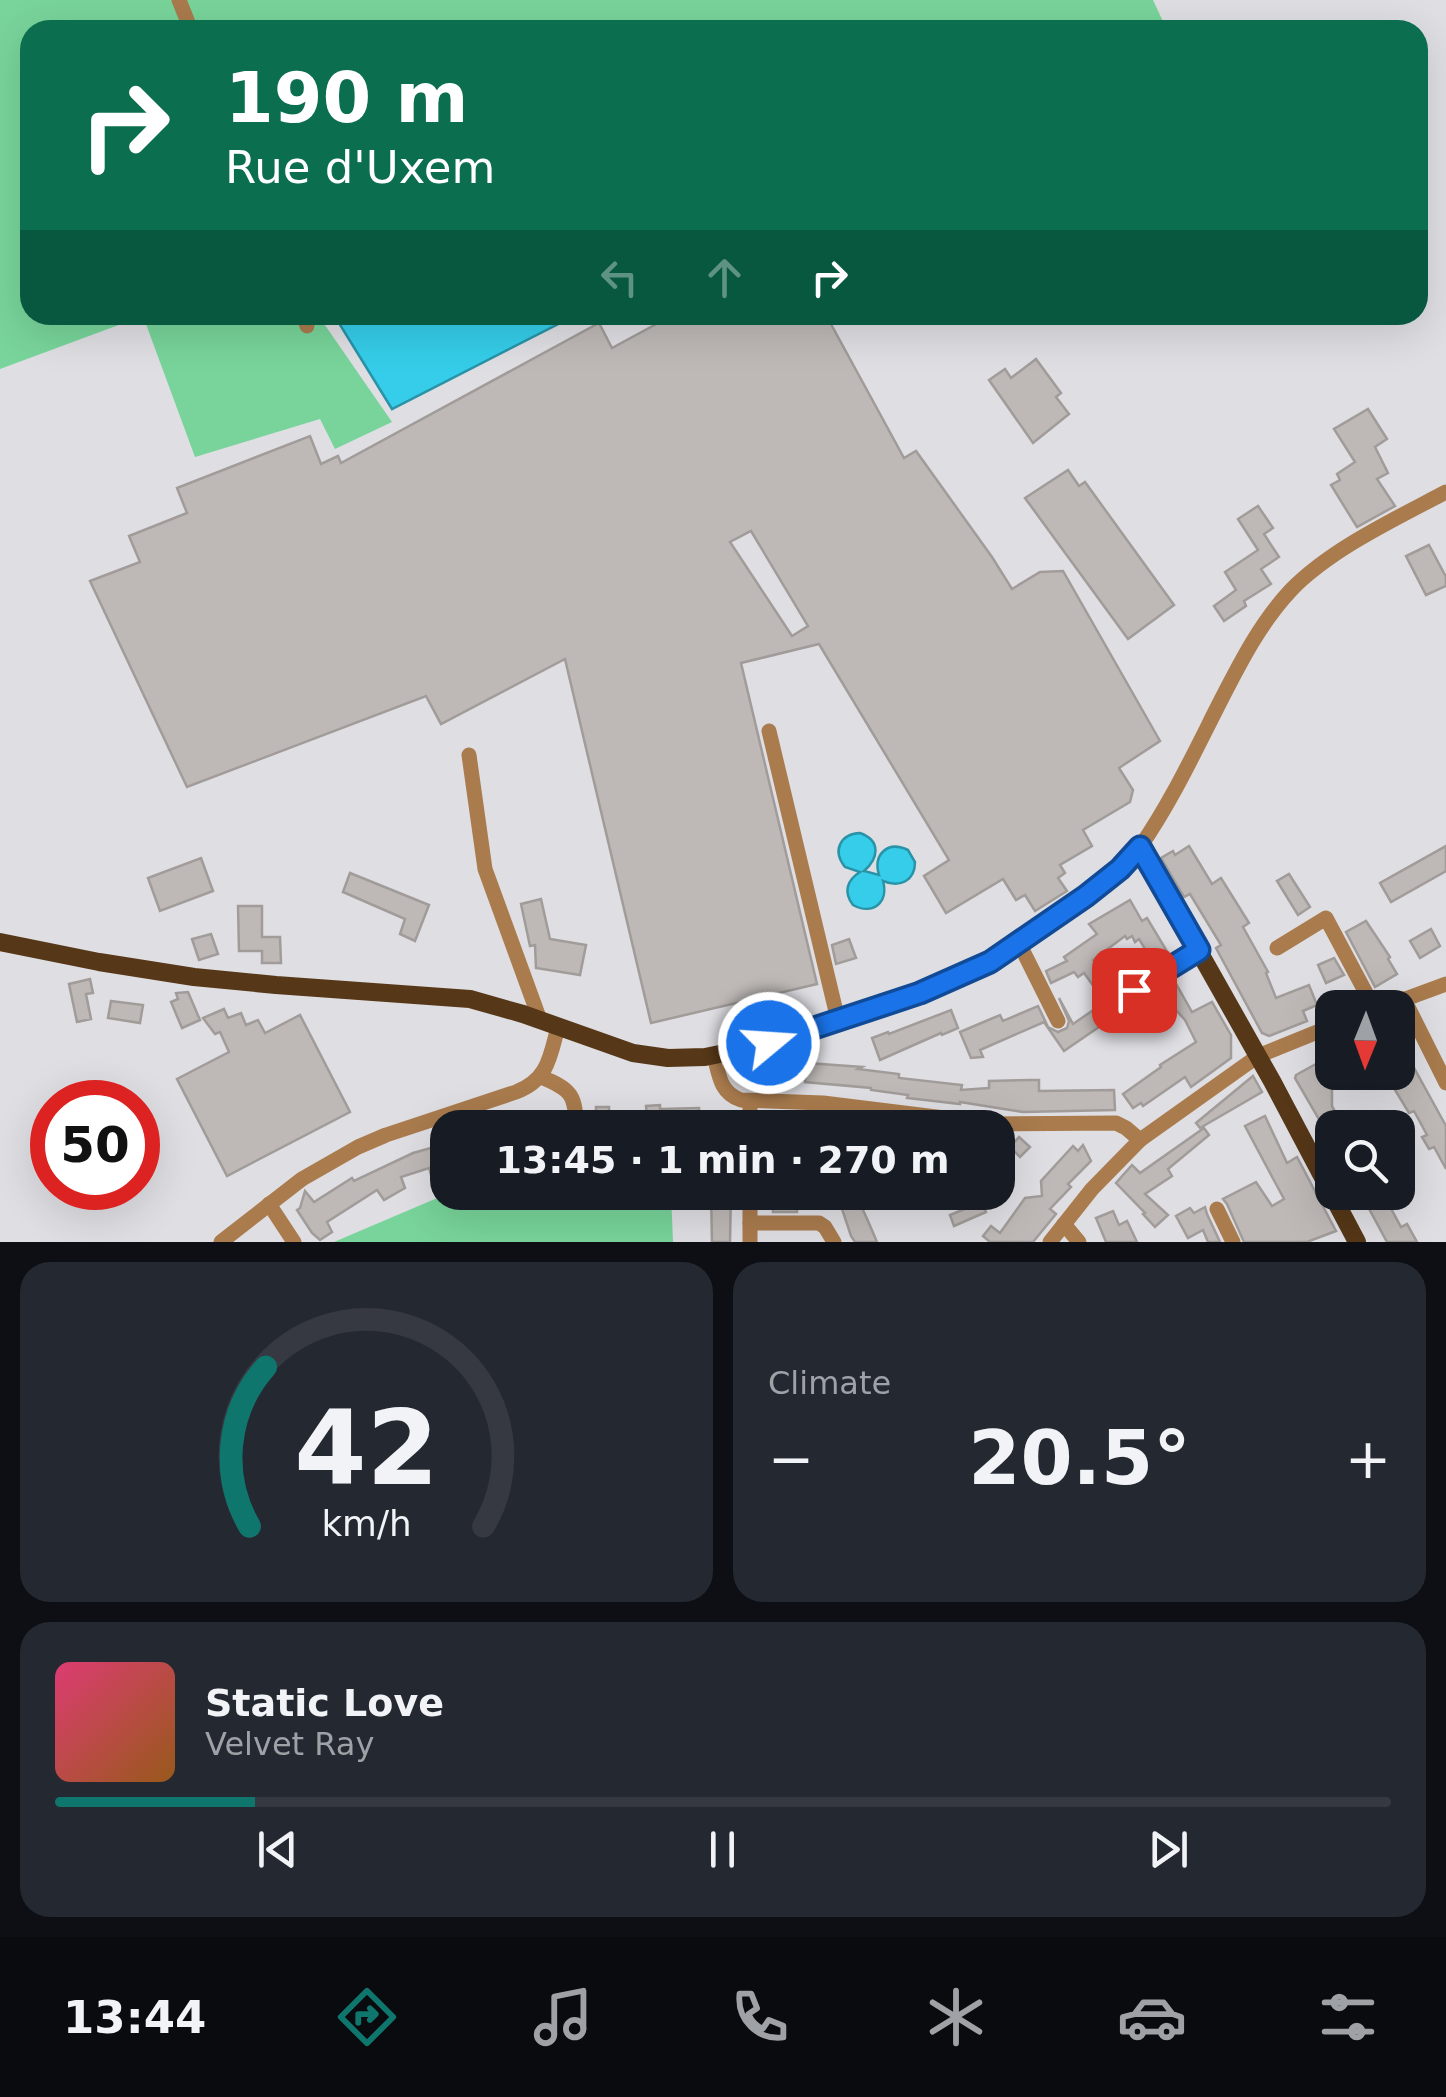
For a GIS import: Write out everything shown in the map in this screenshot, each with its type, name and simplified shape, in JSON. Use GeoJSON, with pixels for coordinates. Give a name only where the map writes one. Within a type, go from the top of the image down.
{"type":"FeatureCollection","features":[{"type":"Feature","properties":{"kind":"main road"},"geometry":{"type":"LineString","coordinates":[[0,942],[194,976],[460,998],[499,1006],[650,1056],[678,1058],[760,1046],[946,982],[990,962],[1086,896],[1140,847],[1357,1242]]}},
{"type":"Feature","properties":{"kind":"street"},"geometry":{"type":"LineString","coordinates":[[1140,847],[1175,789],[1244,655],[1281,602],[1322,564],[1446,492]]}},
{"type":"Feature","properties":{"kind":"street"},"geometry":{"type":"LineString","coordinates":[[770,731],[838,1020]]}},
{"type":"Feature","properties":{"kind":"street"},"geometry":{"type":"LineString","coordinates":[[222,1242],[310,1173],[368,1142],[522,1090],[541,1077],[549,1059],[549,1023],[484,863],[469,755]]}},
{"type":"Feature","properties":{"kind":"street"},"geometry":{"type":"LineString","coordinates":[[1277,948],[1326,918],[1368,990]]}},
{"type":"Feature","properties":{"kind":"street"},"geometry":{"type":"LineString","coordinates":[[1019,943],[1058,1021]]}},
{"type":"Feature","properties":{"kind":"street"},"geometry":{"type":"LineString","coordinates":[[1134,990],[1199,950]]}},
{"type":"Feature","properties":{"kind":"street"},"geometry":{"type":"LineString","coordinates":[[1415,995],[1446,984]]}},
{"type":"Feature","properties":{"kind":"street"},"geometry":{"type":"LineString","coordinates":[[1415,1021],[1446,1083]]}},
{"type":"Feature","properties":{"kind":"street"},"geometry":{"type":"LineString","coordinates":[[1050,1242],[1123,1154],[1140,1140],[1258,1056],[1315,1033]]}},
{"type":"Feature","properties":{"kind":"street"},"geometry":{"type":"LineString","coordinates":[[714,1055],[725,1091],[733,1098],[823,1103],[993,1124],[1116,1124],[1140,1140]]}},
{"type":"Feature","properties":{"kind":"street"},"geometry":{"type":"LineString","coordinates":[[541,1077],[563,1086],[576,1110]]}},
{"type":"Feature","properties":{"kind":"street"},"geometry":{"type":"LineString","coordinates":[[750,1101],[750,1110]]}},
{"type":"Feature","properties":{"kind":"street"},"geometry":{"type":"LineString","coordinates":[[269,1204],[294,1242]]}},
{"type":"Feature","properties":{"kind":"street"},"geometry":{"type":"LineString","coordinates":[[1217,1209],[1232,1242]]}},
{"type":"Feature","properties":{"kind":"street"},"geometry":{"type":"LineString","coordinates":[[750,1210],[750,1242]]}},
{"type":"Feature","properties":{"kind":"street"},"geometry":{"type":"LineString","coordinates":[[750,1223],[816,1223],[834,1242]]}},
{"type":"Feature","properties":{"kind":"street"},"geometry":{"type":"LineString","coordinates":[[1064,1224],[1079,1242]]}},
{"type":"Feature","properties":{"kind":"green space"},"geometry":{"type":"Polygon","coordinates":[[[0,0],[1153,0],[1162,20],[20,20],[20,325],[119,325],[0,369],[0,0]]]}},
{"type":"Feature","properties":{"kind":"green space"},"geometry":{"type":"Polygon","coordinates":[[[146,325],[325,325],[392,422],[335,449],[320,419],[195,457],[146,325]]]}},
{"type":"Feature","properties":{"kind":"green space"},"geometry":{"type":"Polygon","coordinates":[[[430,1201],[430,1210],[672,1210],[673,1242],[334,1242],[430,1201]]]}},
{"type":"Feature","properties":{"kind":"water"},"geometry":{"type":"Polygon","coordinates":[[[340,325],[556,325],[392,409],[340,325]]]}},
{"type":"Feature","properties":{"kind":"water"},"geometry":{"type":"Polygon","coordinates":[[[860,833],[872,841],[876,850],[864,871],[879,875],[878,861],[888,848],[908,850],[915,862],[905,881],[883,881],[881,901],[867,909],[853,905],[850,900],[848,887],[860,872],[845,867],[839,855],[843,840],[860,833]]]}},
{"type":"Feature","properties":{"kind":"building"},"geometry":{"type":"Polygon","coordinates":[[[600,325],[612,348],[655,325],[831,325],[904,458],[916,451],[1012,589],[1040,572],[1063,571],[1160,741],[1119,768],[1133,790],[1130,802],[1083,830],[1092,846],[1060,865],[1065,873],[1058,878],[1067,891],[1035,911],[1025,895],[1016,900],[1003,879],[946,913],[924,876],[949,860],[819,644],[741,663],[817,984],[651,1023],[565,659],[441,724],[426,696],[187,787],[90,581],[140,562],[129,536],[187,513],[177,488],[310,436],[321,464],[338,456],[341,463],[600,325]],[[751,531],[730,542],[792,636],[808,626],[751,531]]]}},
{"type":"Feature","properties":{"kind":"building"},"geometry":{"type":"Polygon","coordinates":[[[1036,359],[1061,393],[1056,397],[1069,414],[1033,443],[989,380],[1005,369],[1011,378],[1036,359]]]}},
{"type":"Feature","properties":{"kind":"building"},"geometry":{"type":"Polygon","coordinates":[[[1368,409],[1387,439],[1375,447],[1388,473],[1377,479],[1395,506],[1357,527],[1331,485],[1340,480],[1337,474],[1355,462],[1334,429],[1368,409]]]}},
{"type":"Feature","properties":{"kind":"building"},"geometry":{"type":"Polygon","coordinates":[[[1068,470],[1079,486],[1085,482],[1174,605],[1128,639],[1025,498],[1068,470]]]}},
{"type":"Feature","properties":{"kind":"building"},"geometry":{"type":"Polygon","coordinates":[[[1258,506],[1273,528],[1264,534],[1279,557],[1261,569],[1271,584],[1244,601],[1246,606],[1224,621],[1214,606],[1236,590],[1225,572],[1258,550],[1238,519],[1258,506]]]}},
{"type":"Feature","properties":{"kind":"building"},"geometry":{"type":"Polygon","coordinates":[[[1429,545],[1446,577],[1446,586],[1426,595],[1406,556],[1429,545]]]}},
{"type":"Feature","properties":{"kind":"building"},"geometry":{"type":"Polygon","coordinates":[[[1189,846],[1212,884],[1221,878],[1249,923],[1243,927],[1268,972],[1276,998],[1309,985],[1315,1006],[1303,1011],[1307,1021],[1269,1036],[1262,1033],[1216,948],[1221,945],[1190,894],[1184,897],[1161,858],[1173,851],[1175,855],[1189,846]]]}},
{"type":"Feature","properties":{"kind":"building"},"geometry":{"type":"Polygon","coordinates":[[[1446,846],[1446,871],[1391,902],[1380,883],[1446,846]]]}},
{"type":"Feature","properties":{"kind":"building"},"geometry":{"type":"Polygon","coordinates":[[[201,858],[213,891],[160,911],[148,878],[201,858]]]}},
{"type":"Feature","properties":{"kind":"building"},"geometry":{"type":"Polygon","coordinates":[[[350,873],[429,905],[415,941],[400,934],[405,919],[343,892],[350,873]]]}},
{"type":"Feature","properties":{"kind":"building"},"geometry":{"type":"Polygon","coordinates":[[[1289,874],[1310,907],[1298,915],[1277,881],[1289,874]]]}},
{"type":"Feature","properties":{"kind":"building"},"geometry":{"type":"Polygon","coordinates":[[[541,899],[550,939],[586,945],[580,975],[536,968],[535,945],[530,946],[521,904],[541,899]]]}},
{"type":"Feature","properties":{"kind":"building"},"geometry":{"type":"Polygon","coordinates":[[[1130,900],[1142,921],[1147,918],[1168,953],[1153,962],[1139,939],[1135,942],[1132,936],[1125,936],[1093,960],[1135,1017],[1122,1027],[1112,1018],[1064,1051],[1044,1022],[980,1050],[983,1057],[971,1058],[960,1032],[1000,1015],[1003,1021],[1038,1006],[1048,1027],[1058,1032],[1067,1028],[1069,1021],[1059,998],[1073,1024],[1105,1002],[1084,973],[1078,977],[1074,972],[1051,983],[1046,971],[1067,961],[1064,957],[1097,934],[1089,924],[1130,900]]]}},
{"type":"Feature","properties":{"kind":"building"},"geometry":{"type":"Polygon","coordinates":[[[238,906],[262,906],[262,937],[280,937],[281,963],[262,963],[262,951],[239,951],[238,906]]]}},
{"type":"Feature","properties":{"kind":"building"},"geometry":{"type":"Polygon","coordinates":[[[1366,921],[1397,974],[1375,987],[1346,932],[1366,921]]]}},
{"type":"Feature","properties":{"kind":"building"},"geometry":{"type":"Polygon","coordinates":[[[1431,929],[1440,946],[1420,958],[1410,941],[1431,929]]]}},
{"type":"Feature","properties":{"kind":"building"},"geometry":{"type":"Polygon","coordinates":[[[211,934],[218,954],[199,960],[192,939],[211,934]]]}},
{"type":"Feature","properties":{"kind":"building"},"geometry":{"type":"Polygon","coordinates":[[[849,939],[856,958],[836,964],[832,945],[849,939]]]}},
{"type":"Feature","properties":{"kind":"building"},"geometry":{"type":"Polygon","coordinates":[[[1334,958],[1344,975],[1326,983],[1318,965],[1334,958]]]}},
{"type":"Feature","properties":{"kind":"building"},"geometry":{"type":"Polygon","coordinates":[[[90,979],[93,993],[86,994],[91,1019],[77,1022],[69,984],[90,979]]]}},
{"type":"Feature","properties":{"kind":"building"},"geometry":{"type":"Polygon","coordinates":[[[1175,982],[1192,1012],[1212,1002],[1231,1035],[1231,1058],[1191,1087],[1185,1077],[1143,1106],[1141,1103],[1133,1108],[1123,1094],[1196,1042],[1185,1020],[1175,1009],[1168,1013],[1161,1001],[1158,992],[1175,982]]]}},
{"type":"Feature","properties":{"kind":"building"},"geometry":{"type":"Polygon","coordinates":[[[188,992],[200,1020],[182,1028],[171,1002],[178,999],[176,993],[188,992]]]}},
{"type":"Feature","properties":{"kind":"building"},"geometry":{"type":"Polygon","coordinates":[[[111,1001],[143,1005],[140,1023],[108,1018],[111,1001]]]}},
{"type":"Feature","properties":{"kind":"building"},"geometry":{"type":"Polygon","coordinates":[[[224,1009],[228,1018],[241,1013],[246,1025],[258,1020],[265,1033],[300,1015],[350,1112],[227,1176],[177,1079],[229,1052],[220,1032],[215,1034],[203,1018],[224,1009]]]}},
{"type":"Feature","properties":{"kind":"building"},"geometry":{"type":"Polygon","coordinates":[[[951,1010],[958,1028],[880,1060],[872,1038],[951,1010]]]}},
{"type":"Feature","properties":{"kind":"building"},"geometry":{"type":"Polygon","coordinates":[[[774,1061],[778,1076],[771,1078],[773,1088],[760,1089],[758,1082],[751,1083],[747,1068],[774,1061]]]}},
{"type":"Feature","properties":{"kind":"building"},"geometry":{"type":"Polygon","coordinates":[[[807,1063],[862,1067],[858,1069],[962,1085],[961,1090],[989,1088],[989,1081],[1039,1080],[1039,1091],[1114,1090],[1115,1110],[1023,1112],[907,1098],[908,1095],[871,1088],[805,1082],[807,1063]]]}},
{"type":"Feature","properties":{"kind":"building"},"geometry":{"type":"Polygon","coordinates":[[[1315,1064],[1315,1090],[1332,1090],[1334,1110],[1315,1112],[1296,1075],[1315,1064]]]}},
{"type":"Feature","properties":{"kind":"building"},"geometry":{"type":"Polygon","coordinates":[[[1415,1070],[1446,1126],[1446,1169],[1434,1147],[1429,1149],[1422,1137],[1427,1135],[1415,1110],[1407,1110],[1395,1090],[1415,1090],[1415,1070]]]}},
{"type":"Feature","properties":{"kind":"building"},"geometry":{"type":"Polygon","coordinates":[[[1253,1076],[1262,1092],[1200,1128],[1196,1123],[1253,1076]]]}},
{"type":"Feature","properties":{"kind":"building"},"geometry":{"type":"Polygon","coordinates":[[[660,1105],[660,1109],[699,1110],[646,1110],[646,1106],[660,1105]]]}},
{"type":"Feature","properties":{"kind":"building"},"geometry":{"type":"Polygon","coordinates":[[[1265,1116],[1287,1163],[1297,1157],[1315,1191],[1315,1210],[1325,1210],[1336,1231],[1307,1242],[1244,1242],[1223,1199],[1256,1182],[1272,1206],[1284,1199],[1245,1126],[1265,1116]]]}},
{"type":"Feature","properties":{"kind":"building"},"geometry":{"type":"Polygon","coordinates":[[[1204,1128],[1209,1135],[1168,1169],[1172,1176],[1145,1194],[1168,1215],[1155,1227],[1116,1183],[1132,1165],[1140,1173],[1204,1128]]]}},
{"type":"Feature","properties":{"kind":"building"},"geometry":{"type":"Polygon","coordinates":[[[1019,1137],[1030,1147],[1020,1157],[1015,1152],[1019,1137]]]}},
{"type":"Feature","properties":{"kind":"building"},"geometry":{"type":"Polygon","coordinates":[[[1083,1145],[1091,1161],[1050,1209],[1056,1214],[1033,1242],[990,1242],[983,1236],[991,1226],[1000,1233],[1025,1198],[1042,1196],[1041,1181],[1073,1146],[1078,1151],[1083,1145]]]}},
{"type":"Feature","properties":{"kind":"building"},"geometry":{"type":"Polygon","coordinates":[[[430,1148],[430,1172],[429,1168],[401,1177],[405,1188],[384,1200],[377,1190],[327,1222],[332,1232],[320,1240],[297,1210],[305,1191],[314,1202],[352,1178],[354,1181],[430,1148]]]}},
{"type":"Feature","properties":{"kind":"building"},"geometry":{"type":"Polygon","coordinates":[[[1205,1207],[1220,1242],[1208,1242],[1203,1230],[1188,1238],[1176,1216],[1190,1208],[1194,1213],[1205,1207]]]}},
{"type":"Feature","properties":{"kind":"building"},"geometry":{"type":"Polygon","coordinates":[[[711,1210],[731,1210],[730,1242],[712,1242],[711,1210]]]}},
{"type":"Feature","properties":{"kind":"building"},"geometry":{"type":"Polygon","coordinates":[[[842,1210],[863,1210],[877,1242],[855,1242],[842,1210]]]}},
{"type":"Feature","properties":{"kind":"building"},"geometry":{"type":"Polygon","coordinates":[[[962,1210],[986,1212],[954,1226],[950,1215],[962,1210]]]}},
{"type":"Feature","properties":{"kind":"building"},"geometry":{"type":"Polygon","coordinates":[[[1370,1210],[1392,1210],[1401,1227],[1407,1224],[1417,1242],[1387,1242],[1370,1210]]]}},
{"type":"Feature","properties":{"kind":"building"},"geometry":{"type":"Polygon","coordinates":[[[1113,1211],[1119,1225],[1127,1221],[1137,1242],[1106,1242],[1096,1218],[1113,1211]]]}},
{"type":"Feature","properties":{"kind":"route"},"geometry":{"type":"LineString","coordinates":[[769,1043],[920,993],[990,962],[1086,896],[1140,847],[1199,950],[1134,990]]}}]}
